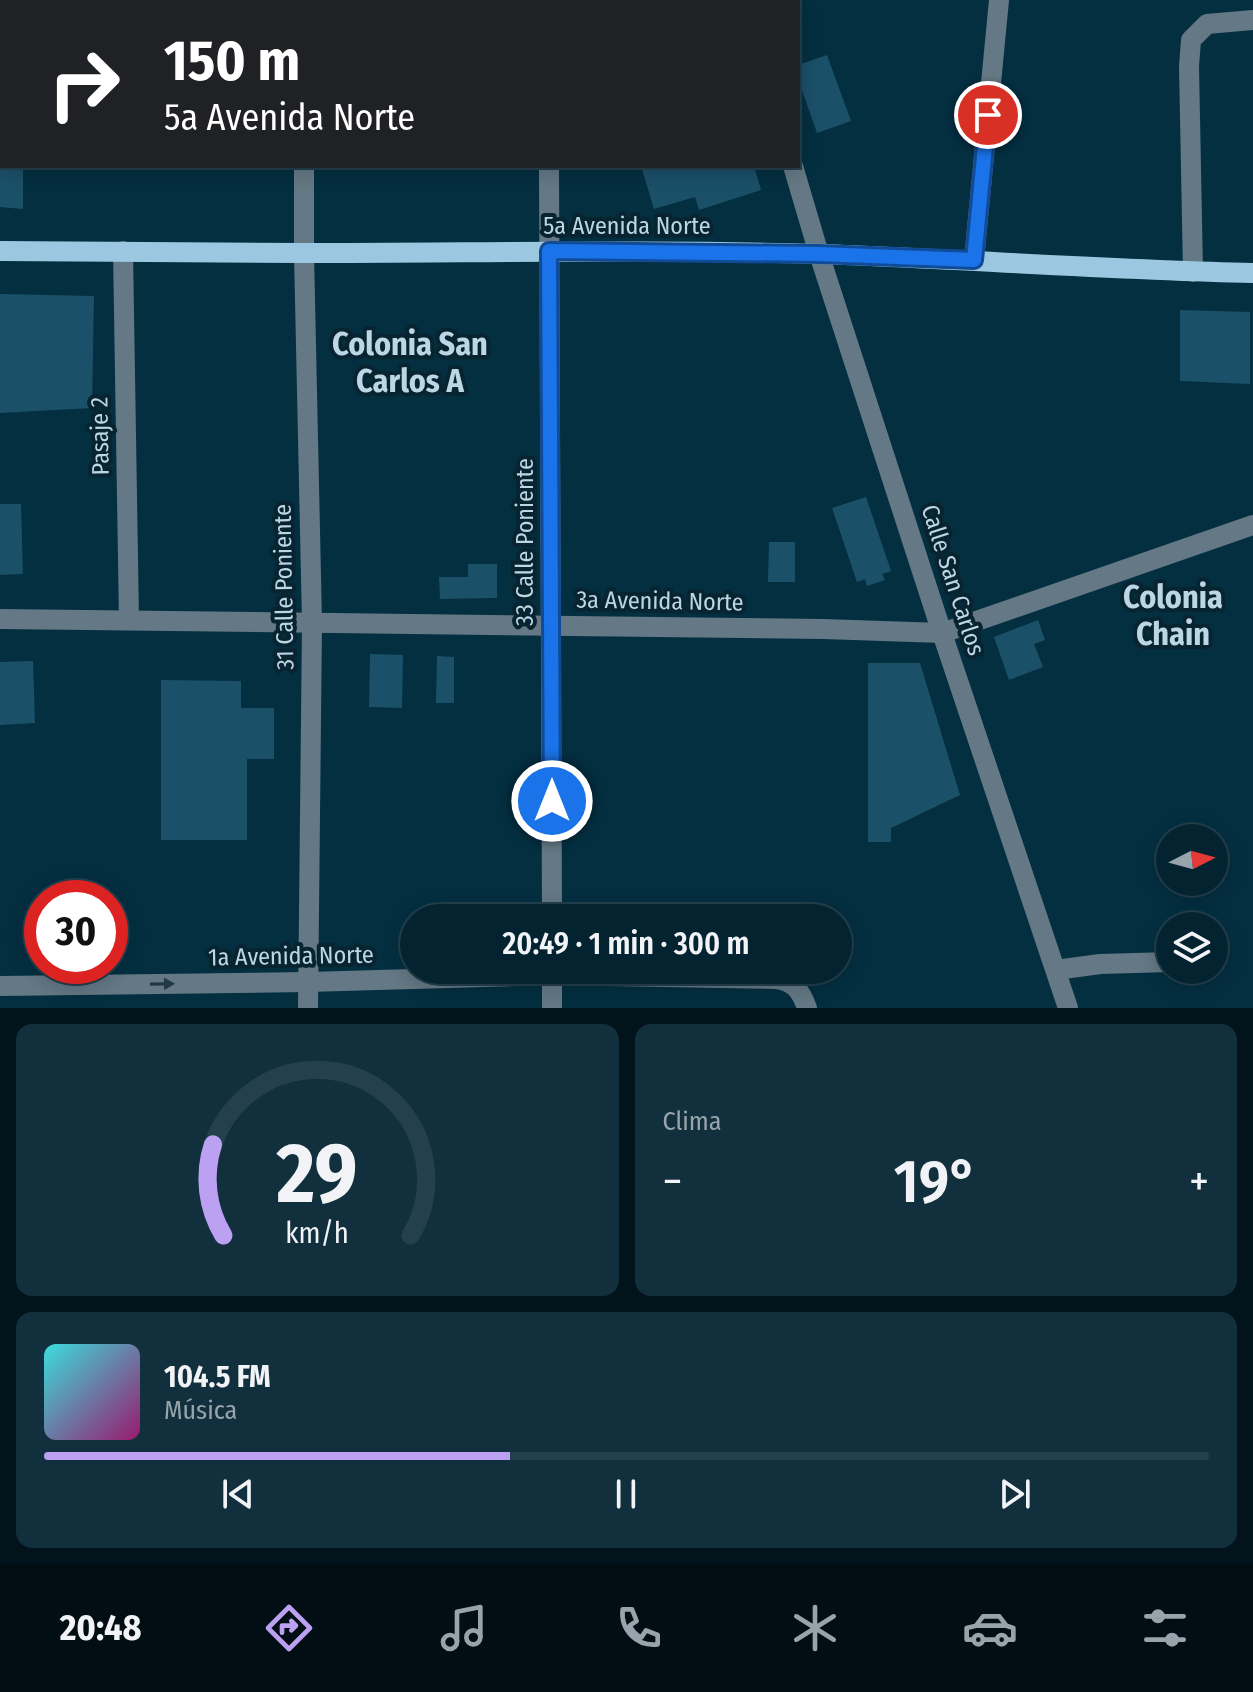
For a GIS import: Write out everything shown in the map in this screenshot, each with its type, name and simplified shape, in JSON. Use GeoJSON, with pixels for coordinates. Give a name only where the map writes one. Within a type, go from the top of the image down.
{"type":"FeatureCollection","features":[{"type":"Feature","properties":{"kind":"main road","name":"5a Avenida Norte"},"geometry":{"type":"LineString","coordinates":[[0,251],[819,254],[1253,273]]}},
{"type":"Feature","properties":{"kind":"street"},"geometry":{"type":"LineString","coordinates":[[974,260],[999,0]]}},
{"type":"Feature","properties":{"kind":"street"},"geometry":{"type":"LineString","coordinates":[[1193,272],[1191,40],[1207,24],[1253,20]]}},
{"type":"Feature","properties":{"kind":"street","name":"31 Calle Poniente"},"geometry":{"type":"LineString","coordinates":[[304,168],[312,623],[308,1008]]}},
{"type":"Feature","properties":{"kind":"street","name":"33 Calle Poniente"},"geometry":{"type":"LineString","coordinates":[[549,168],[552,904]]}},
{"type":"Feature","properties":{"kind":"street","name":"Calle San Carlos"},"geometry":{"type":"LineString","coordinates":[[794,168],[942,633],[1068,1008]]}},
{"type":"Feature","properties":{"kind":"street","name":"Pasaje 2"},"geometry":{"type":"LineString","coordinates":[[123,251],[129,620]]}},
{"type":"Feature","properties":{"kind":"street","name":"3a Avenida Norte"},"geometry":{"type":"LineString","coordinates":[[0,619],[942,633],[1253,525]]}},
{"type":"Feature","properties":{"kind":"street"},"geometry":{"type":"LineString","coordinates":[[1056,970],[1100,964],[1156,962]]}},
{"type":"Feature","properties":{"kind":"street","name":"1a Avenida Norte"},"geometry":{"type":"LineString","coordinates":[[0,986],[400,978]]}},
{"type":"Feature","properties":{"kind":"street"},"geometry":{"type":"LineString","coordinates":[[552,984],[552,1008]]}},
{"type":"Feature","properties":{"kind":"street","name":"1a Avenida Norte"},"geometry":{"type":"LineString","coordinates":[[793,984],[799,989],[807,1008]]}},
{"type":"Feature","properties":{"kind":"building"},"geometry":{"type":"Polygon","coordinates":[[[827,55],[851,121],[817,133],[800,85],[800,64],[827,55]]]}},
{"type":"Feature","properties":{"kind":"building"},"geometry":{"type":"Polygon","coordinates":[[[0,168],[23,168],[23,209],[0,207],[0,168]]]}},
{"type":"Feature","properties":{"kind":"building"},"geometry":{"type":"Polygon","coordinates":[[[642,168],[755,168],[761,190],[699,210],[695,197],[654,209],[642,168]]]}},
{"type":"Feature","properties":{"kind":"building"},"geometry":{"type":"Polygon","coordinates":[[[0,294],[94,296],[92,408],[0,413],[0,294]]]}},
{"type":"Feature","properties":{"kind":"building"},"geometry":{"type":"Polygon","coordinates":[[[1180,310],[1250,312],[1250,384],[1180,381],[1180,310]]]}},
{"type":"Feature","properties":{"kind":"building"},"geometry":{"type":"Polygon","coordinates":[[[866,497],[891,571],[882,574],[885,580],[867,586],[865,579],[857,582],[832,508],[866,497]]]}},
{"type":"Feature","properties":{"kind":"building"},"geometry":{"type":"Polygon","coordinates":[[[0,504],[21,504],[23,574],[0,575],[0,504]]]}},
{"type":"Feature","properties":{"kind":"building"},"geometry":{"type":"Polygon","coordinates":[[[769,542],[795,542],[795,582],[768,582],[769,542]]]}},
{"type":"Feature","properties":{"kind":"building"},"geometry":{"type":"Polygon","coordinates":[[[468,564],[497,564],[497,598],[440,599],[439,577],[468,577],[468,564]]]}},
{"type":"Feature","properties":{"kind":"building"},"geometry":{"type":"Polygon","coordinates":[[[1038,620],[1045,640],[1034,644],[1043,667],[1009,680],[994,637],[1038,620]]]}},
{"type":"Feature","properties":{"kind":"building"},"geometry":{"type":"Polygon","coordinates":[[[370,654],[403,655],[402,708],[369,707],[370,654]]]}},
{"type":"Feature","properties":{"kind":"building"},"geometry":{"type":"Polygon","coordinates":[[[437,656],[454,657],[454,703],[436,703],[437,656]]]}},
{"type":"Feature","properties":{"kind":"building"},"geometry":{"type":"Polygon","coordinates":[[[33,661],[35,723],[0,725],[0,662],[33,661]]]}},
{"type":"Feature","properties":{"kind":"building"},"geometry":{"type":"Polygon","coordinates":[[[868,663],[920,663],[960,795],[891,828],[891,842],[868,842],[868,663]]]}},
{"type":"Feature","properties":{"kind":"building"},"geometry":{"type":"Polygon","coordinates":[[[161,680],[241,681],[241,708],[274,708],[274,759],[247,759],[247,840],[161,840],[161,680]]]}},
{"type":"Feature","properties":{"kind":"district","name":"Colonia San Carlos A"},"geometry":{"type":"Point","coordinates":[410,362]}},
{"type":"Feature","properties":{"kind":"district","name":"Colonia Chain"},"geometry":{"type":"Point","coordinates":[1173,616]}},
{"type":"Feature","properties":{"kind":"route"},"geometry":{"type":"LineString","coordinates":[[552,801],[549,251],[819,254],[974,260],[988,115]]}}]}
